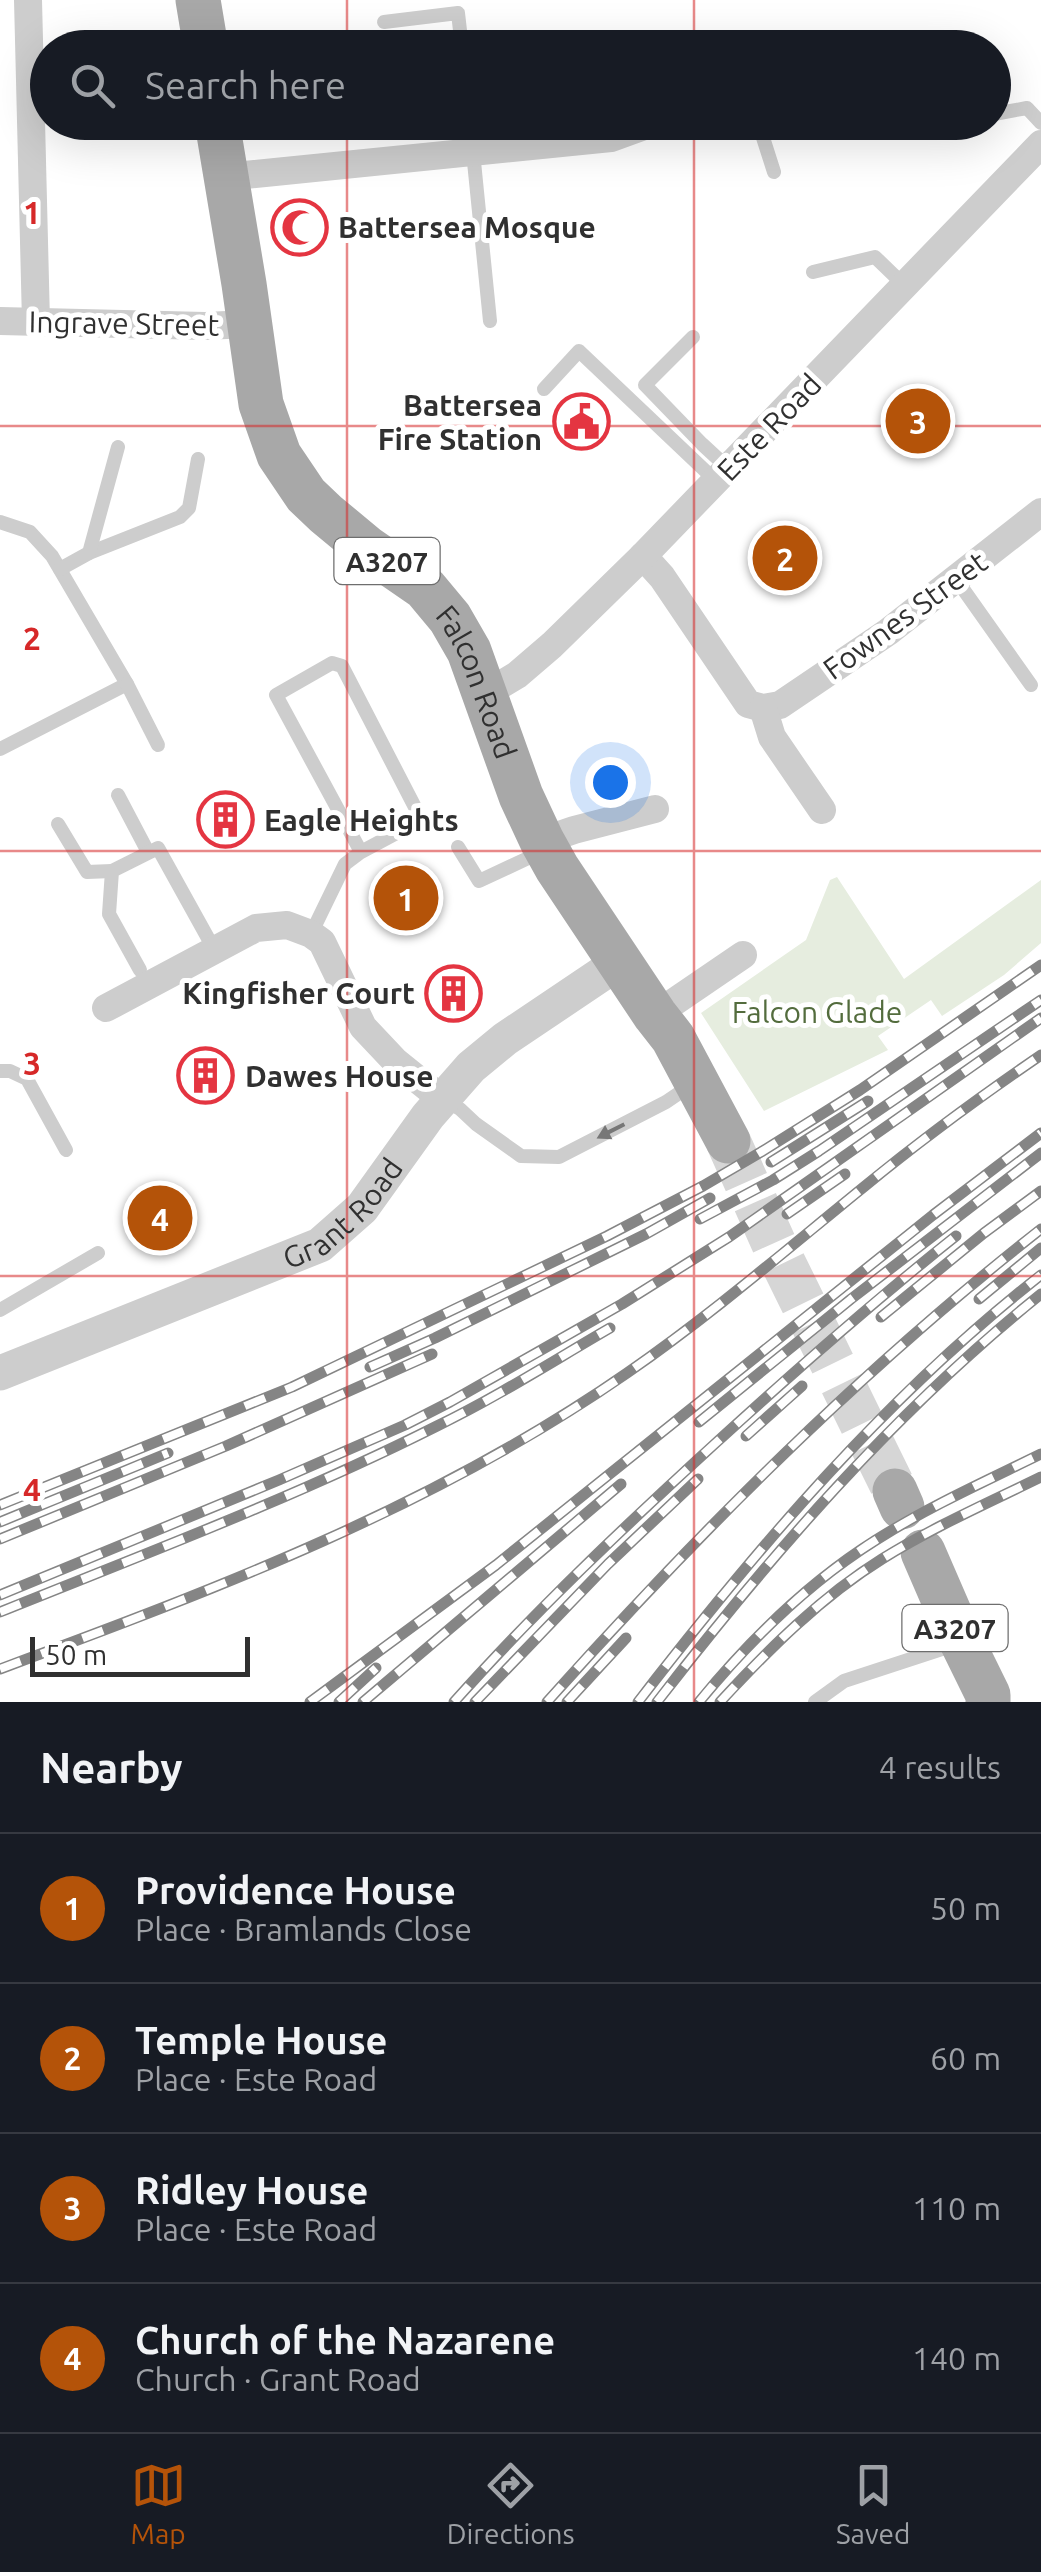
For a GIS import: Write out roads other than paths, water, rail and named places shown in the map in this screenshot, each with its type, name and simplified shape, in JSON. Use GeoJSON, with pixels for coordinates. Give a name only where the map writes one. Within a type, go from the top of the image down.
{"type":"FeatureCollection","features":[{"type":"Feature","properties":{"kind":"main road"},"geometry":{"type":"LineString","coordinates":[[198,0],[203,30]]}},
{"type":"Feature","properties":{"kind":"main road","name":"Falcon Road"},"geometry":{"type":"LineString","coordinates":[[220,140],[260,404],[284,464],[306,495],[326,514],[425,588],[441,605],[469,651],[521,796],[544,845],[673,1038],[728,1141]]}},
{"type":"Feature","properties":{"kind":"main road","name":"A3207"},"geometry":{"type":"LineString","coordinates":[[923,1552],[988,1702]]}},
{"type":"Feature","properties":{"kind":"street"},"geometry":{"type":"LineString","coordinates":[[28,0],[30,80]]}},
{"type":"Feature","properties":{"kind":"street"},"geometry":{"type":"LineString","coordinates":[[31,140],[36,322]]}},
{"type":"Feature","properties":{"kind":"street"},"geometry":{"type":"LineString","coordinates":[[225,177],[591,140]]}},
{"type":"Feature","properties":{"kind":"street","name":"Este Road"},"geometry":{"type":"LineString","coordinates":[[484,694],[529,665],[643,556],[1041,144]]}},
{"type":"Feature","properties":{"kind":"street","name":"Ingrave Street"},"geometry":{"type":"LineString","coordinates":[[0,321],[249,324]]}},
{"type":"Feature","properties":{"kind":"street","name":"Fownes Street"},"geometry":{"type":"LineString","coordinates":[[764,708],[780,705],[888,632],[1041,512]]}},
{"type":"Feature","properties":{"kind":"street"},"geometry":{"type":"LineString","coordinates":[[643,556],[662,577],[748,704],[764,708],[772,736],[822,810]]}},
{"type":"Feature","properties":{"kind":"street"},"geometry":{"type":"LineString","coordinates":[[544,845],[574,830],[655,808]]}},
{"type":"Feature","properties":{"kind":"street"},"geometry":{"type":"LineString","coordinates":[[106,1008],[256,928],[287,924],[322,942],[363,1027],[396,1062],[442,1099]]}},
{"type":"Feature","properties":{"kind":"street"},"geometry":{"type":"LineString","coordinates":[[654,1014],[743,955]]}},
{"type":"Feature","properties":{"kind":"street","name":"Grant Road"},"geometry":{"type":"LineString","coordinates":[[0,1373],[320,1245],[362,1208],[442,1099],[471,1068],[504,1038],[621,961]]}},
{"type":"Feature","properties":{"kind":"lane"},"geometry":{"type":"LineString","coordinates":[[384,22],[458,13],[460,30]]}},
{"type":"Feature","properties":{"kind":"lane"},"geometry":{"type":"LineString","coordinates":[[1011,111],[1027,108],[1041,122]]}},
{"type":"Feature","properties":{"kind":"lane"},"geometry":{"type":"LineString","coordinates":[[472,140],[490,320]]}},
{"type":"Feature","properties":{"kind":"lane"},"geometry":{"type":"LineString","coordinates":[[764,140],[774,172]]}},
{"type":"Feature","properties":{"kind":"lane"},"geometry":{"type":"LineString","coordinates":[[813,272],[875,258],[904,284]]}},
{"type":"Feature","properties":{"kind":"lane"},"geometry":{"type":"LineString","coordinates":[[693,337],[646,385],[702,444],[723,476]]}},
{"type":"Feature","properties":{"kind":"lane"},"geometry":{"type":"LineString","coordinates":[[544,389],[579,352],[723,476]]}},
{"type":"Feature","properties":{"kind":"lane"},"geometry":{"type":"LineString","coordinates":[[89,552],[118,447]]}},
{"type":"Feature","properties":{"kind":"lane"},"geometry":{"type":"LineString","coordinates":[[60,569],[89,552],[180,517],[189,508],[198,459]]}},
{"type":"Feature","properties":{"kind":"lane"},"geometry":{"type":"LineString","coordinates":[[0,522],[30,532],[52,556],[158,745]]}},
{"type":"Feature","properties":{"kind":"lane"},"geometry":{"type":"LineString","coordinates":[[956,579],[1030,685]]}},
{"type":"Feature","properties":{"kind":"lane"},"geometry":{"type":"LineString","coordinates":[[311,934],[345,864],[417,822],[418,813],[342,666],[332,663],[276,696],[361,852]]}},
{"type":"Feature","properties":{"kind":"lane"},"geometry":{"type":"LineString","coordinates":[[0,749],[127,684]]}},
{"type":"Feature","properties":{"kind":"lane"},"geometry":{"type":"LineString","coordinates":[[118,795],[148,852]]}},
{"type":"Feature","properties":{"kind":"lane"},"geometry":{"type":"LineString","coordinates":[[58,824],[87,872],[112,871],[158,848],[214,950]]}},
{"type":"Feature","properties":{"kind":"lane"},"geometry":{"type":"LineString","coordinates":[[458,847],[478,882],[544,845]]}},
{"type":"Feature","properties":{"kind":"lane"},"geometry":{"type":"LineString","coordinates":[[112,871],[109,914],[140,970]]}},
{"type":"Feature","properties":{"kind":"lane"},"geometry":{"type":"LineString","coordinates":[[0,1071],[27,1079],[66,1150]]}},
{"type":"Feature","properties":{"kind":"lane"},"geometry":{"type":"LineString","coordinates":[[442,1099],[460,1108],[521,1156],[559,1157],[666,1102],[695,1082]]}},
{"type":"Feature","properties":{"kind":"lane"},"geometry":{"type":"LineString","coordinates":[[0,1310],[98,1254]]}},
{"type":"Feature","properties":{"kind":"lane"},"geometry":{"type":"LineString","coordinates":[[815,1702],[844,1681],[962,1642]]}},
{"type":"Feature","properties":{"kind":"tunnel"},"geometry":{"type":"LineString","coordinates":[[728,1141],[895,1491]]}},
{"type":"Feature","properties":{"kind":"railway"},"geometry":{"type":"LineString","coordinates":[[0,1505],[292,1387],[607,1236],[761,1152],[860,1090],[1041,965]]}},
{"type":"Feature","properties":{"kind":"railway"},"geometry":{"type":"LineString","coordinates":[[700,1219],[819,1151],[1041,1000]]}},
{"type":"Feature","properties":{"kind":"railway"},"geometry":{"type":"LineString","coordinates":[[0,1595],[279,1480],[450,1402],[622,1304],[729,1237],[1041,1018]]}},
{"type":"Feature","properties":{"kind":"railway"},"geometry":{"type":"LineString","coordinates":[[0,1669],[323,1541],[402,1504],[554,1421],[689,1328],[908,1152],[1041,1055]]}},
{"type":"Feature","properties":{"kind":"railway"},"geometry":{"type":"LineString","coordinates":[[771,1162],[868,1101]]}},
{"type":"Feature","properties":{"kind":"railway"},"geometry":{"type":"LineString","coordinates":[[310,1702],[496,1565],[1041,1133]]}},
{"type":"Feature","properties":{"kind":"railway"},"geometry":{"type":"LineString","coordinates":[[699,1422],[1041,1153]]}},
{"type":"Feature","properties":{"kind":"railway"},"geometry":{"type":"LineString","coordinates":[[787,1214],[845,1174]]}},
{"type":"Feature","properties":{"kind":"railway"},"geometry":{"type":"LineString","coordinates":[[881,1317],[1041,1191]]}},
{"type":"Feature","properties":{"kind":"railway"},"geometry":{"type":"LineString","coordinates":[[370,1367],[646,1234],[710,1198]]}},
{"type":"Feature","properties":{"kind":"railway"},"geometry":{"type":"LineString","coordinates":[[547,1702],[663,1576],[784,1455],[909,1338],[1041,1229]]}},
{"type":"Feature","properties":{"kind":"railway"},"geometry":{"type":"LineString","coordinates":[[454,1702],[617,1535],[836,1336],[956,1236]]}},
{"type":"Feature","properties":{"kind":"railway"},"geometry":{"type":"LineString","coordinates":[[979,1299],[1041,1248]]}},
{"type":"Feature","properties":{"kind":"railway"},"geometry":{"type":"LineString","coordinates":[[638,1702],[826,1476],[930,1371],[1041,1275]]}},
{"type":"Feature","properties":{"kind":"railway"},"geometry":{"type":"LineString","coordinates":[[657,1702],[837,1487],[935,1386],[1041,1294]]}},
{"type":"Feature","properties":{"kind":"railway"},"geometry":{"type":"LineString","coordinates":[[0,1612],[221,1524],[384,1452],[481,1403],[610,1328]]}},
{"type":"Feature","properties":{"kind":"railway"},"geometry":{"type":"LineString","coordinates":[[0,1539],[226,1446],[432,1354]]}},
{"type":"Feature","properties":{"kind":"railway"},"geometry":{"type":"LineString","coordinates":[[746,1436],[802,1386]]}},
{"type":"Feature","properties":{"kind":"railway"},"geometry":{"type":"LineString","coordinates":[[0,1522],[168,1453]]}},
{"type":"Feature","properties":{"kind":"railway"},"geometry":{"type":"LineString","coordinates":[[699,1702],[738,1657],[827,1574],[916,1516],[1041,1454]]}},
{"type":"Feature","properties":{"kind":"railway"},"geometry":{"type":"LineString","coordinates":[[720,1702],[796,1625],[860,1574],[921,1536],[1041,1477]]}},
{"type":"Feature","properties":{"kind":"railway"},"geometry":{"type":"LineString","coordinates":[[475,1702],[608,1564],[698,1479]]}},
{"type":"Feature","properties":{"kind":"railway"},"geometry":{"type":"LineString","coordinates":[[363,1702],[621,1484]]}},
{"type":"Feature","properties":{"kind":"railway"},"geometry":{"type":"LineString","coordinates":[[567,1702],[626,1638]]}},
{"type":"Feature","properties":{"kind":"railway"},"geometry":{"type":"LineString","coordinates":[[339,1702],[376,1668]]}},
{"type":"Feature","properties":{"kind":"place","name":"Battersea Mosque"},"geometry":{"type":"Point","coordinates":[299,227]}},
{"type":"Feature","properties":{"kind":"place","name":"Ridley House"},"geometry":{"type":"Point","coordinates":[918,421]}},
{"type":"Feature","properties":{"kind":"place","name":"Battersea Fire Station"},"geometry":{"type":"Point","coordinates":[581,422]}},
{"type":"Feature","properties":{"kind":"place","name":"Temple House"},"geometry":{"type":"Point","coordinates":[785,558]}},
{"type":"Feature","properties":{"kind":"place","name":"Eagle Heights"},"geometry":{"type":"Point","coordinates":[225,820]}},
{"type":"Feature","properties":{"kind":"place","name":"Providence House"},"geometry":{"type":"Point","coordinates":[406,898]}},
{"type":"Feature","properties":{"kind":"place","name":"Kingfisher Court"},"geometry":{"type":"Point","coordinates":[454,993]}},
{"type":"Feature","properties":{"kind":"place","name":"Dawes House"},"geometry":{"type":"Point","coordinates":[206,1076]}},
{"type":"Feature","properties":{"kind":"place","name":"Church of the Nazarene"},"geometry":{"type":"Point","coordinates":[160,1218]}},
{"type":"Feature","properties":{"kind":"park label","name":"Falcon Glade"},"geometry":{"type":"Point","coordinates":[817,1012]}}]}
